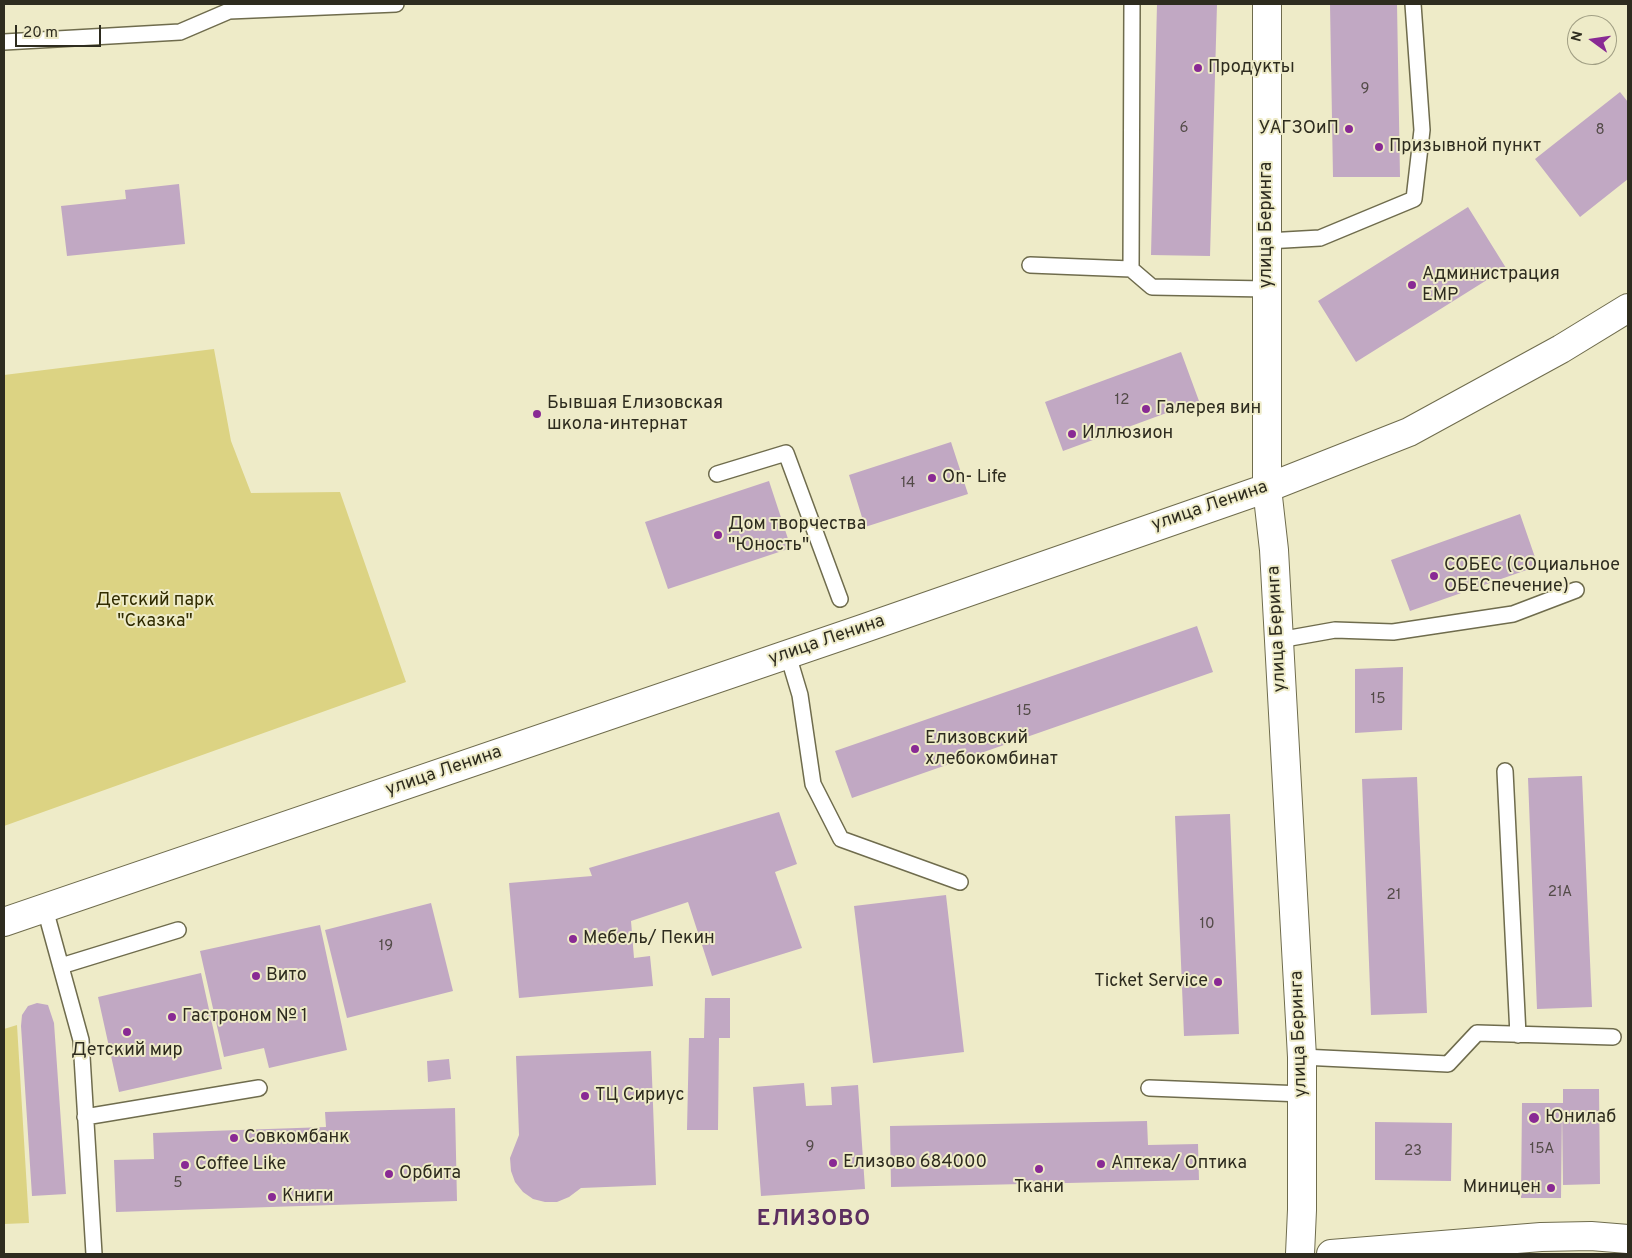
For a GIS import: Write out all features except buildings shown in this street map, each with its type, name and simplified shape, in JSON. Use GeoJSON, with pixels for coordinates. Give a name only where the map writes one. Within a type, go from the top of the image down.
{"type":"FeatureCollection","features":[{"type":"Feature","properties":{"kind":"main road","name":"улица Беринга"},"geometry":{"type":"LineString","coordinates":[[1267,4],[1267,488],[1274,550],[1302,1057],[1300,1254]]}},
{"type":"Feature","properties":{"kind":"main road","name":"улица Ленина"},"geometry":{"type":"LineString","coordinates":[[4,922],[1267,488],[1409,432],[1561,349],[1628,308]]}},
{"type":"Feature","properties":{"kind":"main road"},"geometry":{"type":"LineString","coordinates":[[1331,1254],[1541,1237],[1591,1236],[1628,1239]]}},
{"type":"Feature","properties":{"kind":"lane"},"geometry":{"type":"LineString","coordinates":[[4,42],[180,32],[228,8],[396,4]]}},
{"type":"Feature","properties":{"kind":"lane"},"geometry":{"type":"LineString","coordinates":[[1131,269],[1132,4]]}},
{"type":"Feature","properties":{"kind":"lane"},"geometry":{"type":"LineString","coordinates":[[1267,241],[1320,238],[1414,199],[1422,130],[1413,4]]}},
{"type":"Feature","properties":{"kind":"lane"},"geometry":{"type":"LineString","coordinates":[[1030,265],[1131,269],[1152,287],[1267,289]]}},
{"type":"Feature","properties":{"kind":"lane"},"geometry":{"type":"LineString","coordinates":[[718,474],[786,453],[840,599]]}},
{"type":"Feature","properties":{"kind":"lane"},"geometry":{"type":"LineString","coordinates":[[1279,640],[1335,630],[1393,632],[1513,614],[1576,590]]}},
{"type":"Feature","properties":{"kind":"lane"},"geometry":{"type":"LineString","coordinates":[[788,654],[800,695],[813,784],[841,839],[960,882]]}},
{"type":"Feature","properties":{"kind":"lane"},"geometry":{"type":"LineString","coordinates":[[1506,771],[1518,1034]]}},
{"type":"Feature","properties":{"kind":"lane"},"geometry":{"type":"LineString","coordinates":[[45,909],[81,1040],[94,1254]]}},
{"type":"Feature","properties":{"kind":"lane"},"geometry":{"type":"LineString","coordinates":[[61,966],[178,930]]}},
{"type":"Feature","properties":{"kind":"lane"},"geometry":{"type":"LineString","coordinates":[[1302,1057],[1448,1064],[1476,1033],[1613,1037]]}},
{"type":"Feature","properties":{"kind":"lane"},"geometry":{"type":"LineString","coordinates":[[85,1117],[259,1088]]}},
{"type":"Feature","properties":{"kind":"lane"},"geometry":{"type":"LineString","coordinates":[[1149,1088],[1303,1094]]}},
{"type":"Feature","properties":{"kind":"green space","name":"Детский парк \"Сказка\""},"geometry":{"type":"Polygon","coordinates":[[[214,349],[231,441],[251,493],[340,492],[406,682],[4,826],[4,375],[214,349]]]}},
{"type":"Feature","properties":{"kind":"green space"},"geometry":{"type":"Polygon","coordinates":[[[17,1025],[29,1223],[4,1224],[4,1029],[17,1025]]]}},
{"type":"Feature","properties":{"kind":"place","name":"Продукты"},"geometry":{"type":"Point","coordinates":[1198,68]}},
{"type":"Feature","properties":{"kind":"place","name":"УАГЗОиП"},"geometry":{"type":"Point","coordinates":[1349,129]}},
{"type":"Feature","properties":{"kind":"place","name":"Призывной пункт"},"geometry":{"type":"Point","coordinates":[1379,147]}},
{"type":"Feature","properties":{"kind":"place","name":"Администрация ЕМР"},"geometry":{"type":"Point","coordinates":[1412,285]}},
{"type":"Feature","properties":{"kind":"place","name":"Галерея вин"},"geometry":{"type":"Point","coordinates":[1146,409]}},
{"type":"Feature","properties":{"kind":"place","name":"Бывшая Елизовская школа-интернат"},"geometry":{"type":"Point","coordinates":[537,414]}},
{"type":"Feature","properties":{"kind":"place","name":"Иллюзион"},"geometry":{"type":"Point","coordinates":[1072,434]}},
{"type":"Feature","properties":{"kind":"place","name":"On- Life"},"geometry":{"type":"Point","coordinates":[932,478]}},
{"type":"Feature","properties":{"kind":"place","name":"Дом творчества \"Юность\""},"geometry":{"type":"Point","coordinates":[718,535]}},
{"type":"Feature","properties":{"kind":"place","name":"СОБЕС (СОциальное ОБЕСпечение)"},"geometry":{"type":"Point","coordinates":[1434,576]}},
{"type":"Feature","properties":{"kind":"place","name":"Елизовский хлебокомбинат"},"geometry":{"type":"Point","coordinates":[915,749]}},
{"type":"Feature","properties":{"kind":"place","name":"Мебель/ Пекин"},"geometry":{"type":"Point","coordinates":[573,939]}},
{"type":"Feature","properties":{"kind":"place","name":"Вито"},"geometry":{"type":"Point","coordinates":[256,976]}},
{"type":"Feature","properties":{"kind":"place","name":"Ticket Service"},"geometry":{"type":"Point","coordinates":[1218,982]}},
{"type":"Feature","properties":{"kind":"place","name":"Гастроном № 1"},"geometry":{"type":"Point","coordinates":[172,1017]}},
{"type":"Feature","properties":{"kind":"place","name":"Детский мир"},"geometry":{"type":"Point","coordinates":[127,1032]}},
{"type":"Feature","properties":{"kind":"place","name":"ТЦ Сириус"},"geometry":{"type":"Point","coordinates":[585,1096]}},
{"type":"Feature","properties":{"kind":"place","name":"Юнилаб"},"geometry":{"type":"Point","coordinates":[1534,1118]}},
{"type":"Feature","properties":{"kind":"place","name":"Совкомбанк"},"geometry":{"type":"Point","coordinates":[234,1138]}},
{"type":"Feature","properties":{"kind":"place","name":"Елизово 684000"},"geometry":{"type":"Point","coordinates":[833,1163]}},
{"type":"Feature","properties":{"kind":"place","name":"Аптека/ Оптика"},"geometry":{"type":"Point","coordinates":[1101,1164]}},
{"type":"Feature","properties":{"kind":"place","name":"Coffee Like"},"geometry":{"type":"Point","coordinates":[185,1165]}},
{"type":"Feature","properties":{"kind":"place","name":"Ткани"},"geometry":{"type":"Point","coordinates":[1039,1169]}},
{"type":"Feature","properties":{"kind":"place","name":"Орбита"},"geometry":{"type":"Point","coordinates":[389,1174]}},
{"type":"Feature","properties":{"kind":"place","name":"Миницен"},"geometry":{"type":"Point","coordinates":[1551,1188]}},
{"type":"Feature","properties":{"kind":"place","name":"Книги"},"geometry":{"type":"Point","coordinates":[272,1197]}},
{"type":"Feature","properties":{"kind":"district","name":"ЕЛИЗОВО"},"geometry":{"type":"Point","coordinates":[814,1221]}}]}
